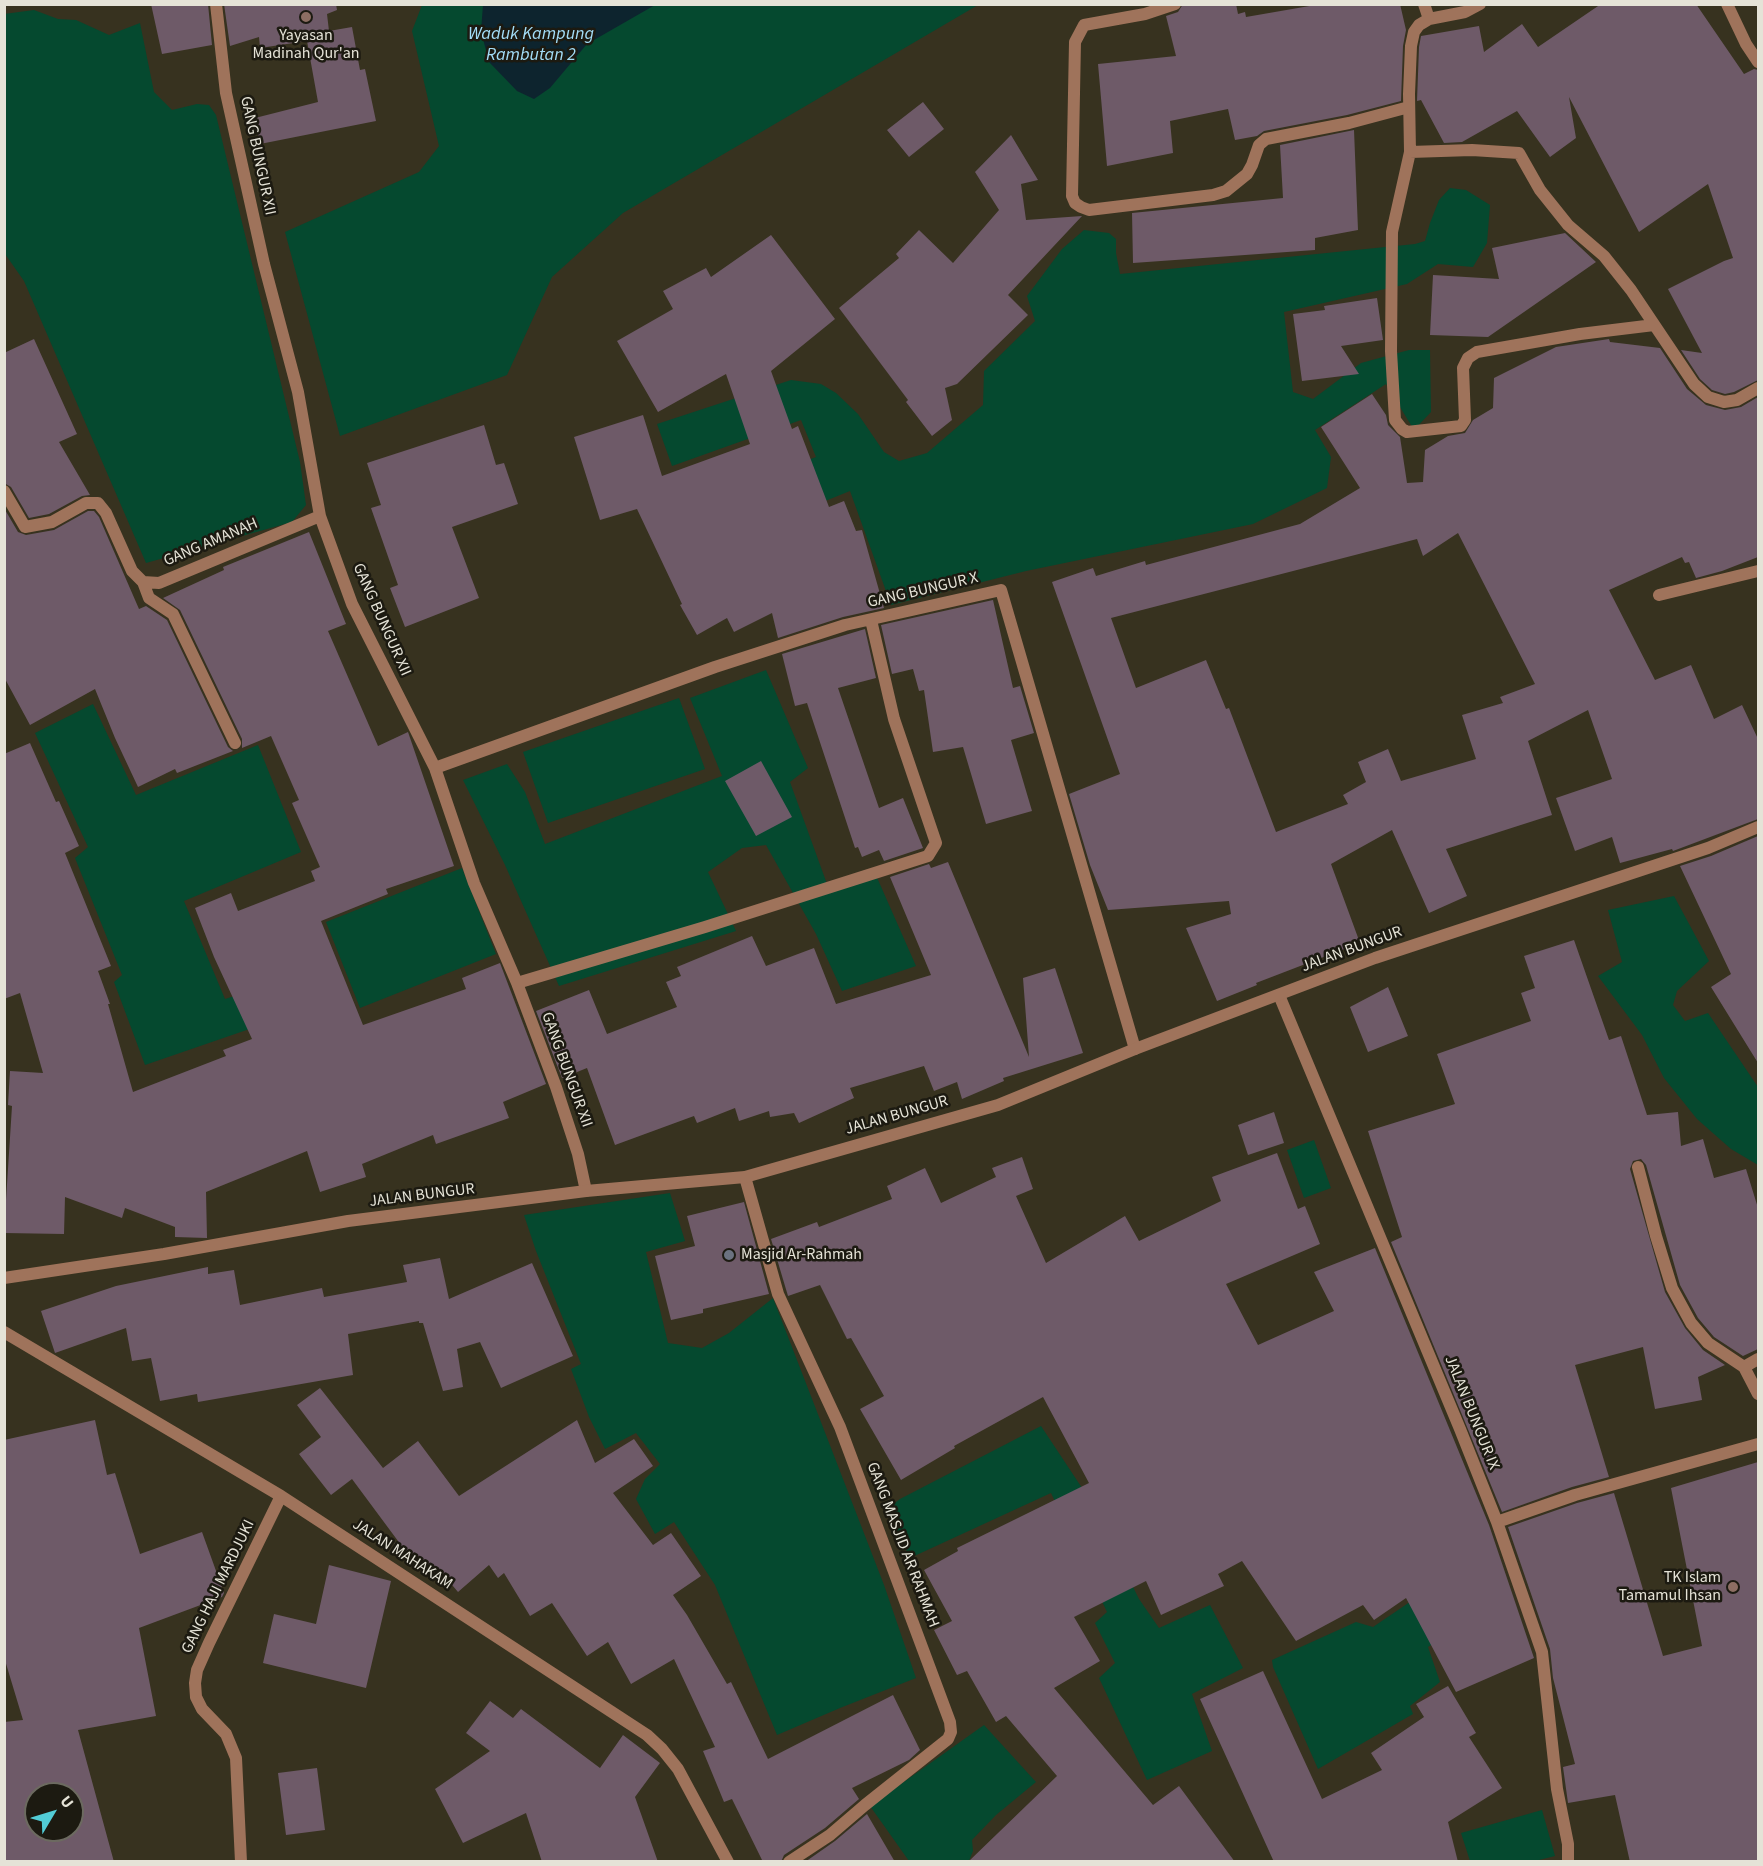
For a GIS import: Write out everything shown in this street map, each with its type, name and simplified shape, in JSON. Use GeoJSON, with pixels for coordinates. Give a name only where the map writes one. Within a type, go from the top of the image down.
{"type":"FeatureCollection","features":[{"type":"Feature","properties":{"kind":"street","name":"GANG BUNGUR XII"},"geometry":{"type":"LineString","coordinates":[[216,4],[226,93],[264,264],[298,392],[320,516],[352,604],[435,768],[474,883],[517,983],[571,1132],[586,1191]]}},
{"type":"Feature","properties":{"kind":"street"},"geometry":{"type":"LineString","coordinates":[[1175,4],[1144,14],[1084,26],[1075,42],[1072,196],[1075,203],[1081,207],[1089,210],[1213,195],[1226,191],[1247,174],[1259,145],[1266,139],[1349,123],[1409,107]]}},
{"type":"Feature","properties":{"kind":"street"},"geometry":{"type":"LineString","coordinates":[[1424,4],[1429,20]]}},
{"type":"Feature","properties":{"kind":"street"},"geometry":{"type":"LineString","coordinates":[[1480,4],[1465,12],[1429,20],[1419,25],[1412,37],[1410,152],[1392,232],[1391,329],[1395,420],[1407,432],[1456,428],[1464,423],[1463,368],[1468,358],[1477,352],[1580,334],[1654,325]]}},
{"type":"Feature","properties":{"kind":"street"},"geometry":{"type":"LineString","coordinates":[[1727,4],[1746,44],[1758,62]]}},
{"type":"Feature","properties":{"kind":"street"},"geometry":{"type":"LineString","coordinates":[[1410,152],[1472,150],[1519,153],[1540,190],[1554,208],[1568,225],[1604,256],[1632,291],[1694,384],[1708,397],[1724,402],[1737,400],[1758,388]]}},
{"type":"Feature","properties":{"kind":"street"},"geometry":{"type":"LineString","coordinates":[[4,491],[25,528],[52,522],[86,503],[98,504],[106,513],[132,571],[143,582],[149,598],[173,614],[235,743]]}},
{"type":"Feature","properties":{"kind":"street","name":"GANG AMANAH"},"geometry":{"type":"LineString","coordinates":[[143,582],[159,583],[320,516]]}},
{"type":"Feature","properties":{"kind":"street"},"geometry":{"type":"LineString","coordinates":[[1659,595],[1758,571]]}},
{"type":"Feature","properties":{"kind":"street","name":"GANG BUNGUR X"},"geometry":{"type":"LineString","coordinates":[[435,768],[715,667],[845,625],[1001,590],[1135,1049]]}},
{"type":"Feature","properties":{"kind":"street"},"geometry":{"type":"LineString","coordinates":[[517,983],[716,924],[928,856],[936,843],[894,719],[871,620]]}},
{"type":"Feature","properties":{"kind":"street","name":"JALAN BUNGUR"},"geometry":{"type":"LineString","coordinates":[[4,1278],[164,1254],[348,1221],[586,1191],[745,1177],[998,1105],[1135,1049],[1375,958],[1708,848],[1758,827]]}},
{"type":"Feature","properties":{"kind":"street","name":"JALAN BUNGUR IX"},"geometry":{"type":"LineString","coordinates":[[1279,995],[1370,1209],[1497,1522],[1542,1652],[1557,1789],[1568,1844],[1568,1862]]}},
{"type":"Feature","properties":{"kind":"street"},"geometry":{"type":"LineString","coordinates":[[1638,1167],[1672,1288],[1691,1323],[1708,1343],[1744,1367],[1758,1394]]}},
{"type":"Feature","properties":{"kind":"street","name":"GANG MASJID AR RAHMAH"},"geometry":{"type":"LineString","coordinates":[[745,1177],[778,1294],[840,1427],[950,1722],[951,1732],[948,1739],[830,1835],[789,1862]]}},
{"type":"Feature","properties":{"kind":"street","name":"JALAN MAHAKAM"},"geometry":{"type":"LineString","coordinates":[[4,1332],[281,1496],[647,1736],[662,1749],[678,1769],[728,1862]]}},
{"type":"Feature","properties":{"kind":"street"},"geometry":{"type":"LineString","coordinates":[[1744,1367],[1758,1359]]}},
{"type":"Feature","properties":{"kind":"street"},"geometry":{"type":"LineString","coordinates":[[1497,1522],[1575,1495],[1758,1444]]}},
{"type":"Feature","properties":{"kind":"street","name":"GANG HAJI MARDJUKI"},"geometry":{"type":"LineString","coordinates":[[241,1862],[236,1758],[226,1734],[202,1709],[196,1697],[195,1683],[197,1670],[209,1643],[281,1496]]}},
{"type":"Feature","properties":{"kind":"green space"},"geometry":{"type":"Polygon","coordinates":[[[422,5],[978,5],[623,213],[552,277],[507,375],[340,436],[285,232],[419,172],[439,146],[412,31],[422,5]]]}},
{"type":"Feature","properties":{"kind":"green space"},"geometry":{"type":"Polygon","coordinates":[[[34,10],[58,19],[76,20],[109,35],[140,23],[154,92],[172,110],[197,104],[209,105],[216,115],[300,462],[306,505],[292,522],[146,563],[24,281],[5,254],[4,14],[34,10]]]}},
{"type":"Feature","properties":{"kind":"green space"},"geometry":{"type":"Polygon","coordinates":[[[1450,188],[1466,190],[1490,205],[1487,243],[1473,267],[1438,264],[1407,284],[1284,312],[1293,392],[1313,399],[1361,363],[1409,350],[1430,350],[1431,412],[1414,430],[1386,384],[1315,430],[1331,457],[1327,488],[1253,524],[1026,571],[891,605],[850,491],[783,518],[765,476],[816,457],[801,420],[672,466],[657,424],[791,380],[821,384],[836,393],[858,414],[884,452],[899,461],[927,453],[983,405],[984,371],[1035,321],[1027,296],[1062,249],[1084,230],[1109,233],[1116,239],[1120,274],[1415,244],[1425,241],[1439,200],[1450,188]]]}},
{"type":"Feature","properties":{"kind":"green space"},"geometry":{"type":"Polygon","coordinates":[[[766,670],[808,768],[790,782],[827,884],[875,873],[916,966],[842,991],[816,934],[766,845],[742,848],[708,872],[736,931],[559,986],[505,865],[463,780],[507,764],[525,792],[545,844],[722,776],[690,698],[766,670]]]}},
{"type":"Feature","properties":{"kind":"green space"},"geometry":{"type":"Polygon","coordinates":[[[679,698],[705,769],[548,823],[523,752],[679,698]]]}},
{"type":"Feature","properties":{"kind":"green space"},"geometry":{"type":"Polygon","coordinates":[[[93,704],[136,795],[258,745],[301,852],[184,901],[225,999],[253,990],[267,1023],[145,1065],[114,982],[122,975],[75,858],[88,847],[35,733],[93,704]]]}},
{"type":"Feature","properties":{"kind":"green space"},"geometry":{"type":"Polygon","coordinates":[[[462,868],[496,954],[360,1008],[326,922],[462,868]]]}},
{"type":"Feature","properties":{"kind":"green space"},"geometry":{"type":"Polygon","coordinates":[[[1674,896],[1709,961],[1677,991],[1673,1005],[1685,1021],[1708,1013],[1758,1087],[1758,1165],[1731,1149],[1697,1119],[1664,1078],[1642,1035],[1598,976],[1622,962],[1608,910],[1674,896]]]}},
{"type":"Feature","properties":{"kind":"green space"},"geometry":{"type":"Polygon","coordinates":[[[1314,1140],[1331,1188],[1304,1198],[1287,1150],[1314,1140]]]}},
{"type":"Feature","properties":{"kind":"green space"},"geometry":{"type":"Polygon","coordinates":[[[670,1193],[685,1241],[646,1252],[668,1343],[702,1348],[729,1333],[773,1298],[884,1585],[916,1678],[777,1735],[715,1585],[674,1522],[655,1534],[636,1499],[645,1479],[660,1464],[636,1433],[605,1449],[589,1417],[571,1369],[581,1364],[524,1215],[670,1193]]]}},
{"type":"Feature","properties":{"kind":"green space"},"geometry":{"type":"Polygon","coordinates":[[[1041,1426],[1088,1497],[1139,1599],[1159,1628],[1210,1605],[1243,1668],[1192,1694],[1212,1751],[1147,1780],[1099,1678],[1115,1663],[1095,1623],[1107,1612],[1051,1493],[910,1558],[887,1509],[900,1499],[1041,1426]]]}},
{"type":"Feature","properties":{"kind":"green space"},"geometry":{"type":"Polygon","coordinates":[[[1432,1587],[1450,1633],[1428,1647],[1440,1682],[1410,1706],[1413,1714],[1318,1769],[1273,1667],[1272,1660],[1356,1622],[1373,1627],[1432,1587]]]}},
{"type":"Feature","properties":{"kind":"green space"},"geometry":{"type":"Polygon","coordinates":[[[984,1725],[1036,1782],[996,1815],[972,1840],[973,1851],[969,1861],[909,1861],[870,1806],[984,1725]]]}},
{"type":"Feature","properties":{"kind":"green space"},"geometry":{"type":"Polygon","coordinates":[[[1542,1810],[1555,1856],[1535,1861],[1470,1861],[1461,1833],[1542,1810]]]}},
{"type":"Feature","properties":{"kind":"water","name":"Waduk Kampung Rambutan 2"},"geometry":{"type":"Polygon","coordinates":[[[483,4],[655,5],[587,44],[550,88],[534,99],[517,91],[489,62],[481,31],[483,4]]]}},
{"type":"Feature","properties":{"kind":"building"},"geometry":{"type":"Polygon","coordinates":[[[151,4],[208,4],[212,45],[162,54],[151,4]]]}},
{"type":"Feature","properties":{"kind":"building"},"geometry":{"type":"Polygon","coordinates":[[[224,4],[336,4],[337,10],[327,14],[329,31],[352,27],[360,70],[365,69],[376,121],[260,144],[255,118],[318,102],[307,41],[260,48],[259,37],[230,46],[224,4]]]}},
{"type":"Feature","properties":{"kind":"building"},"geometry":{"type":"Polygon","coordinates":[[[1183,4],[1236,4],[1238,14],[1245,12],[1246,17],[1321,4],[1400,4],[1406,30],[1403,46],[1401,101],[1347,115],[1264,131],[1257,136],[1235,140],[1228,109],[1170,121],[1173,153],[1107,166],[1098,64],[1176,56],[1166,16],[1178,12],[1183,4]]]}},
{"type":"Feature","properties":{"kind":"building"},"geometry":{"type":"Polygon","coordinates":[[[1601,4],[1696,4],[1744,74],[1754,69],[1758,70],[1758,380],[1734,392],[1725,394],[1712,390],[1700,379],[1681,350],[1702,353],[1668,289],[1733,258],[1708,184],[1639,232],[1569,97],[1576,138],[1550,157],[1517,111],[1462,142],[1444,143],[1421,100],[1417,101],[1421,36],[1479,26],[1484,52],[1522,24],[1538,47],[1601,4]]]}},
{"type":"Feature","properties":{"kind":"building"},"geometry":{"type":"Polygon","coordinates":[[[923,102],[944,129],[909,157],[887,130],[923,102]]]}},
{"type":"Feature","properties":{"kind":"building"},"geometry":{"type":"Polygon","coordinates":[[[1354,130],[1358,230],[1315,238],[1315,250],[1133,263],[1132,213],[1283,198],[1280,145],[1354,130]]]}},
{"type":"Feature","properties":{"kind":"building"},"geometry":{"type":"Polygon","coordinates":[[[1011,135],[1038,180],[1021,184],[1026,220],[1082,216],[1008,295],[1028,315],[957,384],[945,388],[952,420],[932,436],[839,308],[899,258],[896,254],[919,230],[953,263],[999,210],[975,172],[1011,135]]]}},
{"type":"Feature","properties":{"kind":"building"},"geometry":{"type":"Polygon","coordinates":[[[1565,233],[1596,262],[1488,337],[1430,335],[1433,275],[1499,279],[1492,248],[1565,233]]]}},
{"type":"Feature","properties":{"kind":"building"},"geometry":{"type":"Polygon","coordinates":[[[771,235],[835,319],[771,371],[792,429],[798,426],[829,507],[844,501],[856,531],[862,530],[884,608],[843,617],[778,638],[772,613],[734,632],[727,618],[697,635],[680,605],[682,604],[637,509],[600,520],[574,437],[643,415],[662,476],[750,444],[726,374],[658,412],[617,341],[673,309],[663,291],[706,268],[711,277],[771,235]]]}},
{"type":"Feature","properties":{"kind":"building"},"geometry":{"type":"Polygon","coordinates":[[[1377,298],[1383,340],[1341,346],[1359,374],[1302,381],[1293,314],[1325,310],[1324,306],[1377,298]]]}},
{"type":"Feature","properties":{"kind":"building"},"geometry":{"type":"Polygon","coordinates":[[[34,339],[77,434],[59,442],[90,495],[82,496],[49,514],[29,518],[11,487],[4,483],[4,353],[34,339]]]}},
{"type":"Feature","properties":{"kind":"building"},"geometry":{"type":"Polygon","coordinates":[[[1609,339],[1610,342],[1660,348],[1687,389],[1706,405],[1725,410],[1741,407],[1758,397],[1758,557],[1696,578],[1689,562],[1685,563],[1682,557],[1609,590],[1655,680],[1691,665],[1714,719],[1742,705],[1758,739],[1758,819],[1673,851],[1672,849],[1620,863],[1612,837],[1575,851],[1556,798],[1612,779],[1588,710],[1528,741],[1552,815],[1446,849],[1467,896],[1429,913],[1392,830],[1331,864],[1360,943],[1256,983],[1257,985],[1217,1001],[1186,928],[1231,914],[1229,901],[1108,910],[1090,865],[1069,794],[1120,774],[1052,582],[1093,568],[1096,576],[1145,561],[1146,565],[1300,524],[1360,488],[1321,427],[1372,394],[1386,415],[1388,425],[1400,437],[1407,483],[1423,482],[1425,450],[1448,436],[1465,433],[1473,420],[1493,408],[1494,378],[1556,347],[1609,339]],[[1458,533],[1423,556],[1417,539],[1111,618],[1136,688],[1206,660],[1226,709],[1229,708],[1276,832],[1348,804],[1343,795],[1366,782],[1358,762],[1388,749],[1401,781],[1476,759],[1462,715],[1503,703],[1500,697],[1535,684],[1458,533]]]}},
{"type":"Feature","properties":{"kind":"building"},"geometry":{"type":"Polygon","coordinates":[[[484,425],[496,465],[504,463],[518,504],[452,527],[479,598],[405,627],[390,588],[398,585],[371,508],[381,505],[367,463],[484,425]]]}},
{"type":"Feature","properties":{"kind":"building"},"geometry":{"type":"Polygon","coordinates":[[[4,508],[18,532],[26,535],[54,530],[88,511],[94,511],[99,517],[139,609],[146,606],[167,620],[228,747],[233,751],[177,773],[175,769],[138,787],[95,689],[30,725],[4,677],[4,508]]]}},
{"type":"Feature","properties":{"kind":"building"},"geometry":{"type":"Polygon","coordinates":[[[309,532],[346,624],[328,631],[378,746],[408,732],[454,866],[386,889],[388,894],[321,921],[363,1025],[466,989],[462,978],[500,963],[546,1084],[503,1102],[509,1118],[436,1144],[433,1135],[362,1164],[366,1177],[320,1192],[307,1151],[206,1192],[207,1238],[175,1237],[175,1227],[125,1208],[122,1218],[65,1197],[64,1234],[4,1233],[4,1200],[6,1200],[12,1106],[8,1105],[10,1071],[43,1073],[20,993],[4,999],[4,754],[30,743],[56,802],[59,801],[79,846],[65,853],[111,966],[98,971],[110,1004],[108,1004],[133,1092],[226,1056],[223,1050],[252,1039],[214,957],[195,908],[231,893],[238,911],[315,881],[311,871],[320,867],[292,803],[299,800],[271,736],[242,748],[242,739],[180,610],[163,598],[224,570],[223,567],[309,532]]]}},
{"type":"Feature","properties":{"kind":"building"},"geometry":{"type":"Polygon","coordinates":[[[993,600],[1013,688],[1020,686],[1034,733],[1011,740],[1032,811],[986,824],[963,747],[933,752],[924,690],[919,691],[913,669],[892,674],[881,625],[993,600]]]}},
{"type":"Feature","properties":{"kind":"building"},"geometry":{"type":"Polygon","coordinates":[[[865,629],[876,678],[838,688],[879,808],[903,798],[923,848],[884,861],[879,850],[862,857],[858,847],[855,848],[807,703],[795,706],[782,654],[865,629]]]}},
{"type":"Feature","properties":{"kind":"building"},"geometry":{"type":"Polygon","coordinates":[[[761,761],[792,817],[756,836],[725,781],[761,761]]]}},
{"type":"Feature","properties":{"kind":"building"},"geometry":{"type":"Polygon","coordinates":[[[1758,836],[1758,1063],[1711,987],[1731,974],[1680,866],[1758,836]]]}},
{"type":"Feature","properties":{"kind":"building"},"geometry":{"type":"Polygon","coordinates":[[[948,862],[1029,1057],[1023,978],[1055,968],[1083,1053],[1003,1078],[1004,1081],[962,1099],[957,1082],[934,1091],[924,1066],[850,1088],[854,1098],[799,1123],[794,1113],[770,1117],[769,1111],[739,1121],[735,1108],[697,1123],[694,1116],[615,1145],[587,1068],[562,1078],[536,1011],[589,990],[607,1034],[677,1007],[666,982],[681,976],[677,967],[752,936],[766,966],[814,948],[836,1004],[931,975],[890,877],[929,864],[931,868],[948,862]]]}},
{"type":"Feature","properties":{"kind":"building"},"geometry":{"type":"Polygon","coordinates":[[[1574,940],[1609,1040],[1621,1036],[1647,1115],[1678,1112],[1681,1146],[1703,1139],[1714,1178],[1746,1169],[1758,1208],[1758,1349],[1743,1356],[1714,1337],[1698,1318],[1680,1285],[1646,1165],[1641,1159],[1633,1161],[1630,1169],[1665,1292],[1685,1328],[1703,1350],[1725,1365],[1698,1377],[1702,1400],[1655,1409],[1643,1347],[1575,1365],[1609,1477],[1572,1487],[1502,1512],[1391,1242],[1402,1237],[1368,1131],[1455,1104],[1437,1054],[1531,1021],[1521,993],[1535,988],[1524,956],[1574,940]]]}},
{"type":"Feature","properties":{"kind":"building"},"geometry":{"type":"Polygon","coordinates":[[[1388,987],[1408,1036],[1368,1052],[1350,1007],[1388,987]]]}},
{"type":"Feature","properties":{"kind":"building"},"geometry":{"type":"Polygon","coordinates":[[[1274,1112],[1284,1143],[1248,1155],[1238,1125],[1274,1112]]]}},
{"type":"Feature","properties":{"kind":"building"},"geometry":{"type":"Polygon","coordinates":[[[1277,1153],[1298,1209],[1305,1206],[1320,1244],[1226,1284],[1258,1345],[1334,1311],[1314,1272],[1375,1248],[1489,1525],[1534,1658],[1456,1692],[1406,1598],[1374,1620],[1363,1605],[1296,1641],[1242,1561],[1218,1574],[1224,1586],[1161,1615],[1146,1581],[1074,1617],[1100,1661],[1054,1688],[1153,1805],[1179,1786],[1235,1862],[968,1862],[1057,1776],[1006,1716],[996,1722],[967,1671],[957,1675],[934,1630],[952,1621],[924,1570],[958,1551],[957,1548],[1089,1483],[1043,1397],[954,1446],[955,1448],[901,1480],[860,1409],[884,1396],[851,1338],[847,1339],[820,1285],[788,1296],[771,1239],[817,1222],[819,1227],[892,1199],[887,1186],[925,1168],[941,1203],[996,1177],[992,1168],[1022,1157],[1033,1189],[1016,1196],[1046,1263],[1125,1216],[1139,1241],[1221,1201],[1212,1177],[1277,1153]]]}},
{"type":"Feature","properties":{"kind":"building","name":"Masjid Ar-Rahmah"},"geometry":{"type":"Polygon","coordinates":[[[744,1202],[769,1294],[703,1309],[703,1313],[671,1320],[655,1256],[695,1246],[687,1216],[744,1202]]]}},
{"type":"Feature","properties":{"kind":"building"},"geometry":{"type":"Polygon","coordinates":[[[440,1258],[449,1299],[532,1263],[573,1356],[501,1388],[480,1342],[457,1349],[463,1387],[443,1391],[423,1323],[419,1321],[348,1334],[353,1375],[198,1402],[197,1394],[160,1401],[151,1358],[132,1361],[126,1328],[55,1353],[41,1311],[116,1286],[208,1267],[208,1274],[234,1270],[240,1305],[322,1288],[324,1297],[407,1282],[403,1265],[440,1258]]]}},
{"type":"Feature","properties":{"kind":"building"},"geometry":{"type":"Polygon","coordinates":[[[320,1388],[383,1468],[418,1441],[459,1496],[577,1420],[595,1463],[634,1439],[653,1466],[613,1493],[653,1545],[671,1533],[701,1576],[673,1595],[727,1684],[731,1682],[768,1759],[893,1695],[920,1750],[909,1760],[852,1788],[859,1799],[825,1828],[784,1855],[781,1862],[763,1862],[732,1799],[724,1802],[703,1751],[715,1747],[674,1659],[631,1684],[608,1642],[587,1656],[552,1603],[530,1616],[504,1573],[498,1578],[489,1565],[458,1592],[436,1566],[429,1571],[394,1544],[398,1541],[352,1479],[331,1495],[299,1454],[321,1437],[297,1405],[320,1388]]]}},
{"type":"Feature","properties":{"kind":"building"},"geometry":{"type":"Polygon","coordinates":[[[95,1420],[107,1475],[115,1473],[140,1554],[202,1532],[224,1593],[222,1597],[139,1628],[156,1716],[78,1730],[114,1862],[4,1862],[4,1722],[23,1720],[4,1657],[4,1440],[95,1420]]]}},
{"type":"Feature","properties":{"kind":"building"},"geometry":{"type":"Polygon","coordinates":[[[1758,1462],[1758,1862],[1630,1862],[1615,1795],[1568,1803],[1563,1767],[1575,1764],[1553,1678],[1550,1649],[1508,1527],[1614,1493],[1663,1656],[1702,1646],[1671,1488],[1758,1462]]]}},
{"type":"Feature","properties":{"kind":"building"},"geometry":{"type":"Polygon","coordinates":[[[329,1565],[391,1581],[366,1688],[263,1663],[274,1614],[316,1624],[329,1565]]]}},
{"type":"Feature","properties":{"kind":"building"},"geometry":{"type":"Polygon","coordinates":[[[1263,1671],[1322,1799],[1382,1770],[1371,1753],[1424,1717],[1416,1704],[1448,1686],[1476,1733],[1469,1737],[1502,1788],[1448,1822],[1458,1862],[1274,1862],[1200,1699],[1263,1671]]]}},
{"type":"Feature","properties":{"kind":"building"},"geometry":{"type":"Polygon","coordinates":[[[490,1701],[513,1718],[521,1709],[600,1768],[623,1735],[660,1763],[635,1797],[658,1862],[542,1862],[526,1813],[463,1843],[435,1789],[490,1751],[466,1733],[490,1701]]]}},
{"type":"Feature","properties":{"kind":"building"},"geometry":{"type":"Polygon","coordinates":[[[317,1768],[325,1830],[286,1835],[278,1773],[317,1768]]]}},
{"type":"Feature","properties":{"kind":"building"},"geometry":{"type":"Polygon","coordinates":[[[867,1814],[895,1862],[805,1862],[835,1841],[867,1814]]]}},
{"type":"Feature","properties":{"kind":"place","name":"Yayasan Madinah Qur'an"},"geometry":{"type":"Point","coordinates":[306,17]}},
{"type":"Feature","properties":{"kind":"place","name":"Masjid Ar-Rahmah"},"geometry":{"type":"Point","coordinates":[729,1255]}},
{"type":"Feature","properties":{"kind":"place","name":"TK Islam Tamamul Ihsan"},"geometry":{"type":"Point","coordinates":[1733,1587]}}]}
